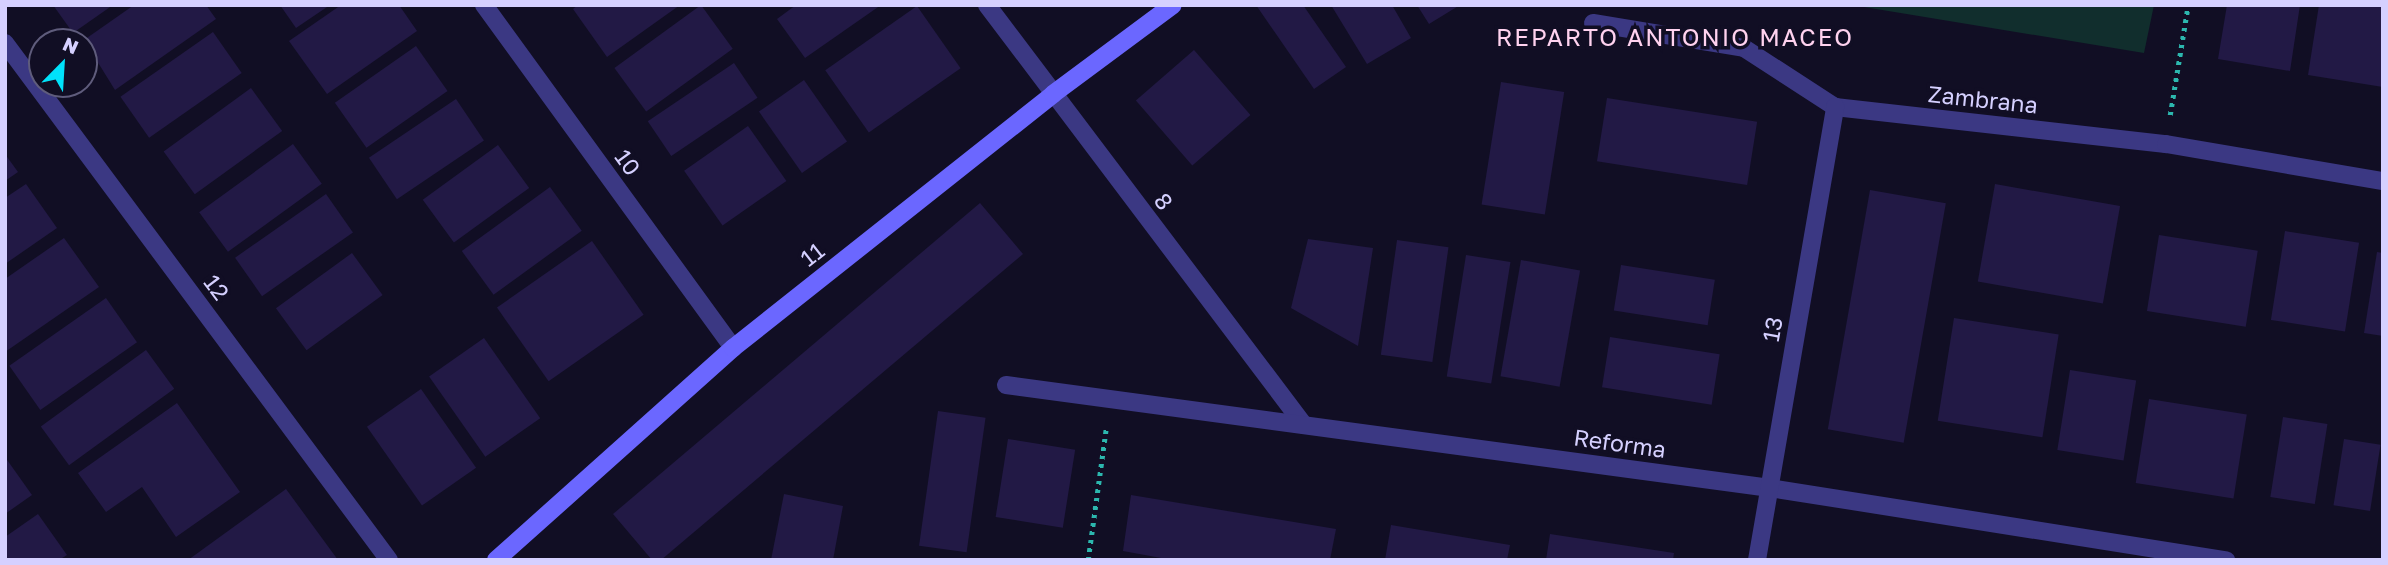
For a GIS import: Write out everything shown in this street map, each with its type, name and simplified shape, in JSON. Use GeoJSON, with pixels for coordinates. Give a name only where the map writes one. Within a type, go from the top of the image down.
{"type":"FeatureCollection","features":[{"type":"Feature","properties":{"kind":"street","name":"10"},"geometry":{"type":"LineString","coordinates":[[484,5],[733,348]]}},
{"type":"Feature","properties":{"kind":"street","name":"8"},"geometry":{"type":"LineString","coordinates":[[987,5],[1304,425]]}},
{"type":"Feature","properties":{"kind":"street","name":"11"},"geometry":{"type":"LineString","coordinates":[[496,560],[733,348],[1053,94],[1174,5]]}},
{"type":"Feature","properties":{"kind":"street","name":"Zambrana"},"geometry":{"type":"LineString","coordinates":[[1593,23],[1744,48],[1835,107],[2166,144],[2383,180]]}},
{"type":"Feature","properties":{"kind":"street","name":"12"},"geometry":{"type":"LineString","coordinates":[[5,43],[388,560]]}},
{"type":"Feature","properties":{"kind":"street","name":"13"},"geometry":{"type":"LineString","coordinates":[[1757,560],[1835,107]]}},
{"type":"Feature","properties":{"kind":"street","name":"Reforma"},"geometry":{"type":"LineString","coordinates":[[1006,385],[1110,402],[1304,425],[1770,488],[2226,560]]}},
{"type":"Feature","properties":{"kind":"path"},"geometry":{"type":"LineString","coordinates":[[2166,144],[2188,5]]}},
{"type":"Feature","properties":{"kind":"path"},"geometry":{"type":"LineString","coordinates":[[1088,560],[1110,402]]}},
{"type":"Feature","properties":{"kind":"green space"},"geometry":{"type":"Polygon","coordinates":[[[1852,5],[2154,5],[2144,53],[1852,5]]]}},
{"type":"Feature","properties":{"kind":"building"},"geometry":{"type":"Polygon","coordinates":[[[53,5],[113,5],[80,28],[69,28],[53,5]]]}},
{"type":"Feature","properties":{"kind":"building"},"geometry":{"type":"Polygon","coordinates":[[[134,5],[206,5],[216,19],[115,90],[98,63],[98,30],[134,5]]]}},
{"type":"Feature","properties":{"kind":"building"},"geometry":{"type":"Polygon","coordinates":[[[280,5],[330,5],[296,28],[280,5]]]}},
{"type":"Feature","properties":{"kind":"building"},"geometry":{"type":"Polygon","coordinates":[[[341,5],[399,5],[417,31],[327,94],[289,41],[341,5]]]}},
{"type":"Feature","properties":{"kind":"building"},"geometry":{"type":"Polygon","coordinates":[[[578,5],[680,5],[607,57],[573,9],[578,5]]]}},
{"type":"Feature","properties":{"kind":"building"},"geometry":{"type":"Polygon","coordinates":[[[701,5],[733,49],[646,112],[614,68],[701,5]]]}},
{"type":"Feature","properties":{"kind":"building"},"geometry":{"type":"Polygon","coordinates":[[[796,5],[881,5],[805,58],[777,19],[796,5]]]}},
{"type":"Feature","properties":{"kind":"building"},"geometry":{"type":"Polygon","coordinates":[[[1256,5],[1303,5],[1346,67],[1314,89],[1256,5]]]}},
{"type":"Feature","properties":{"kind":"building"},"geometry":{"type":"Polygon","coordinates":[[[1331,5],[1392,5],[1411,38],[1367,64],[1331,5]]]}},
{"type":"Feature","properties":{"kind":"building"},"geometry":{"type":"Polygon","coordinates":[[[1417,5],[1460,5],[1429,24],[1417,5]]]}},
{"type":"Feature","properties":{"kind":"building"},"geometry":{"type":"Polygon","coordinates":[[[2227,5],[2300,5],[2290,71],[2218,59],[2227,5]]]}},
{"type":"Feature","properties":{"kind":"building"},"geometry":{"type":"Polygon","coordinates":[[[2319,5],[2383,5],[2383,87],[2308,75],[2319,5]]]}},
{"type":"Feature","properties":{"kind":"building"},"geometry":{"type":"Polygon","coordinates":[[[917,6],[961,68],[869,132],[825,70],[917,6]]]}},
{"type":"Feature","properties":{"kind":"building"},"geometry":{"type":"Polygon","coordinates":[[[213,32],[242,73],[149,138],[120,97],[213,32]]]}},
{"type":"Feature","properties":{"kind":"building"},"geometry":{"type":"Polygon","coordinates":[[[416,46],[448,91],[366,148],[335,103],[416,46]]]}},
{"type":"Feature","properties":{"kind":"building"},"geometry":{"type":"Polygon","coordinates":[[[1194,50],[1250,115],[1192,165],[1136,101],[1194,50]]]}},
{"type":"Feature","properties":{"kind":"building"},"geometry":{"type":"Polygon","coordinates":[[[734,63],[757,98],[671,156],[648,121],[734,63]]]}},
{"type":"Feature","properties":{"kind":"building"},"geometry":{"type":"Polygon","coordinates":[[[804,80],[847,141],[802,173],[759,112],[804,80]]]}},
{"type":"Feature","properties":{"kind":"building"},"geometry":{"type":"Polygon","coordinates":[[[1501,82],[1564,92],[1545,214],[1482,204],[1501,82]]]}},
{"type":"Feature","properties":{"kind":"building"},"geometry":{"type":"Polygon","coordinates":[[[251,88],[282,131],[195,194],[164,151],[251,88]]]}},
{"type":"Feature","properties":{"kind":"building"},"geometry":{"type":"Polygon","coordinates":[[[1607,98],[1757,122],[1747,185],[1597,161],[1607,98]]]}},
{"type":"Feature","properties":{"kind":"building"},"geometry":{"type":"Polygon","coordinates":[[[456,99],[484,140],[397,199],[369,158],[456,99]]]}},
{"type":"Feature","properties":{"kind":"building"},"geometry":{"type":"Polygon","coordinates":[[[748,126],[786,181],[723,226],[684,171],[748,126]]]}},
{"type":"Feature","properties":{"kind":"building"},"geometry":{"type":"Polygon","coordinates":[[[293,144],[322,184],[228,252],[199,212],[293,144]]]}},
{"type":"Feature","properties":{"kind":"building"},"geometry":{"type":"Polygon","coordinates":[[[498,145],[529,188],[454,243],[423,200],[498,145]]]}},
{"type":"Feature","properties":{"kind":"building"},"geometry":{"type":"Polygon","coordinates":[[[5,154],[18,172],[5,181],[5,154]]]}},
{"type":"Feature","properties":{"kind":"building"},"geometry":{"type":"Polygon","coordinates":[[[26,184],[57,228],[5,264],[5,198],[26,184]]]}},
{"type":"Feature","properties":{"kind":"building"},"geometry":{"type":"Polygon","coordinates":[[[1995,184],[2120,206],[2103,304],[1978,281],[1995,184]]]}},
{"type":"Feature","properties":{"kind":"building"},"geometry":{"type":"Polygon","coordinates":[[[550,187],[582,231],[494,295],[462,251],[550,187]]]}},
{"type":"Feature","properties":{"kind":"building"},"geometry":{"type":"Polygon","coordinates":[[[1870,190],[1946,203],[1904,443],[1828,429],[1870,190]]]}},
{"type":"Feature","properties":{"kind":"building"},"geometry":{"type":"Polygon","coordinates":[[[326,194],[353,233],[262,296],[235,258],[326,194]]]}},
{"type":"Feature","properties":{"kind":"building"},"geometry":{"type":"Polygon","coordinates":[[[980,203],[1023,254],[661,560],[652,560],[613,514],[980,203]]]}},
{"type":"Feature","properties":{"kind":"building"},"geometry":{"type":"Polygon","coordinates":[[[2285,231],[2359,243],[2345,332],[2271,320],[2285,231]]]}},
{"type":"Feature","properties":{"kind":"building"},"geometry":{"type":"Polygon","coordinates":[[[2159,235],[2258,251],[2246,327],[2147,311],[2159,235]]]}},
{"type":"Feature","properties":{"kind":"building"},"geometry":{"type":"Polygon","coordinates":[[[64,238],[99,287],[5,352],[5,279],[64,238]]]}},
{"type":"Feature","properties":{"kind":"building"},"geometry":{"type":"Polygon","coordinates":[[[1308,239],[1373,248],[1358,346],[1291,308],[1308,239]]]}},
{"type":"Feature","properties":{"kind":"building"},"geometry":{"type":"Polygon","coordinates":[[[1397,240],[1448,247],[1432,362],[1381,355],[1397,240]]]}},
{"type":"Feature","properties":{"kind":"building"},"geometry":{"type":"Polygon","coordinates":[[[592,241],[644,315],[549,381],[497,308],[592,241]]]}},
{"type":"Feature","properties":{"kind":"building"},"geometry":{"type":"Polygon","coordinates":[[[2377,252],[2383,253],[2383,336],[2364,333],[2377,252]]]}},
{"type":"Feature","properties":{"kind":"building"},"geometry":{"type":"Polygon","coordinates":[[[352,253],[383,295],[307,350],[276,308],[352,253]]]}},
{"type":"Feature","properties":{"kind":"building"},"geometry":{"type":"Polygon","coordinates":[[[1466,255],[1510,262],[1491,384],[1447,376],[1466,255]]]}},
{"type":"Feature","properties":{"kind":"building"},"geometry":{"type":"Polygon","coordinates":[[[1521,260],[1580,270],[1560,387],[1501,376],[1521,260]]]}},
{"type":"Feature","properties":{"kind":"building"},"geometry":{"type":"Polygon","coordinates":[[[1621,265],[1715,280],[1708,325],[1614,310],[1621,265]]]}},
{"type":"Feature","properties":{"kind":"building"},"geometry":{"type":"Polygon","coordinates":[[[106,298],[137,342],[40,410],[9,366],[106,298]]]}},
{"type":"Feature","properties":{"kind":"building"},"geometry":{"type":"Polygon","coordinates":[[[1954,318],[2059,335],[2042,437],[1938,421],[1954,318]]]}},
{"type":"Feature","properties":{"kind":"building"},"geometry":{"type":"Polygon","coordinates":[[[1610,337],[1720,354],[1712,405],[1602,387],[1610,337]]]}},
{"type":"Feature","properties":{"kind":"building"},"geometry":{"type":"Polygon","coordinates":[[[484,338],[540,418],[485,457],[429,376],[484,338]]]}},
{"type":"Feature","properties":{"kind":"building"},"geometry":{"type":"Polygon","coordinates":[[[146,350],[174,389],[69,465],[41,426],[146,350]]]}},
{"type":"Feature","properties":{"kind":"building"},"geometry":{"type":"Polygon","coordinates":[[[2070,370],[2136,380],[2124,460],[2057,450],[2070,370]]]}},
{"type":"Feature","properties":{"kind":"building"},"geometry":{"type":"Polygon","coordinates":[[[421,389],[476,468],[422,505],[367,427],[421,389]]]}},
{"type":"Feature","properties":{"kind":"building"},"geometry":{"type":"Polygon","coordinates":[[[2149,399],[2247,414],[2233,498],[2136,483],[2149,399]]]}},
{"type":"Feature","properties":{"kind":"building"},"geometry":{"type":"Polygon","coordinates":[[[177,403],[240,492],[176,537],[142,487],[106,512],[78,473],[177,403]]]}},
{"type":"Feature","properties":{"kind":"building"},"geometry":{"type":"Polygon","coordinates":[[[938,411],[986,418],[967,552],[919,546],[938,411]]]}},
{"type":"Feature","properties":{"kind":"building"},"geometry":{"type":"Polygon","coordinates":[[[2283,417],[2327,424],[2315,504],[2270,497],[2283,417]]]}},
{"type":"Feature","properties":{"kind":"building"},"geometry":{"type":"Polygon","coordinates":[[[1008,439],[1075,450],[1063,528],[996,517],[1008,439]]]}},
{"type":"Feature","properties":{"kind":"building"},"geometry":{"type":"Polygon","coordinates":[[[2344,439],[2381,445],[2370,511],[2334,505],[2344,439]]]}},
{"type":"Feature","properties":{"kind":"building"},"geometry":{"type":"Polygon","coordinates":[[[5,457],[32,495],[5,514],[5,457]]]}},
{"type":"Feature","properties":{"kind":"building"},"geometry":{"type":"Polygon","coordinates":[[[286,489],[338,560],[188,560],[286,489]]]}},
{"type":"Feature","properties":{"kind":"building"},"geometry":{"type":"Polygon","coordinates":[[[784,494],[843,506],[833,560],[771,560],[784,494]]]}},
{"type":"Feature","properties":{"kind":"building"},"geometry":{"type":"Polygon","coordinates":[[[1131,495],[1336,529],[1330,560],[1172,560],[1123,551],[1131,495]]]}},
{"type":"Feature","properties":{"kind":"building"},"geometry":{"type":"Polygon","coordinates":[[[38,514],[67,555],[59,560],[5,560],[5,537],[38,514]]]}},
{"type":"Feature","properties":{"kind":"building"},"geometry":{"type":"Polygon","coordinates":[[[1391,525],[1510,545],[1507,560],[1385,560],[1391,525]]]}},
{"type":"Feature","properties":{"kind":"building"},"geometry":{"type":"Polygon","coordinates":[[[1550,534],[1674,553],[1673,560],[1546,560],[1550,534]]]}},
{"type":"Feature","properties":{"kind":"district","name":"REPARTO ANTONIO MACEO"},"geometry":{"type":"Point","coordinates":[1675,37]}}]}
